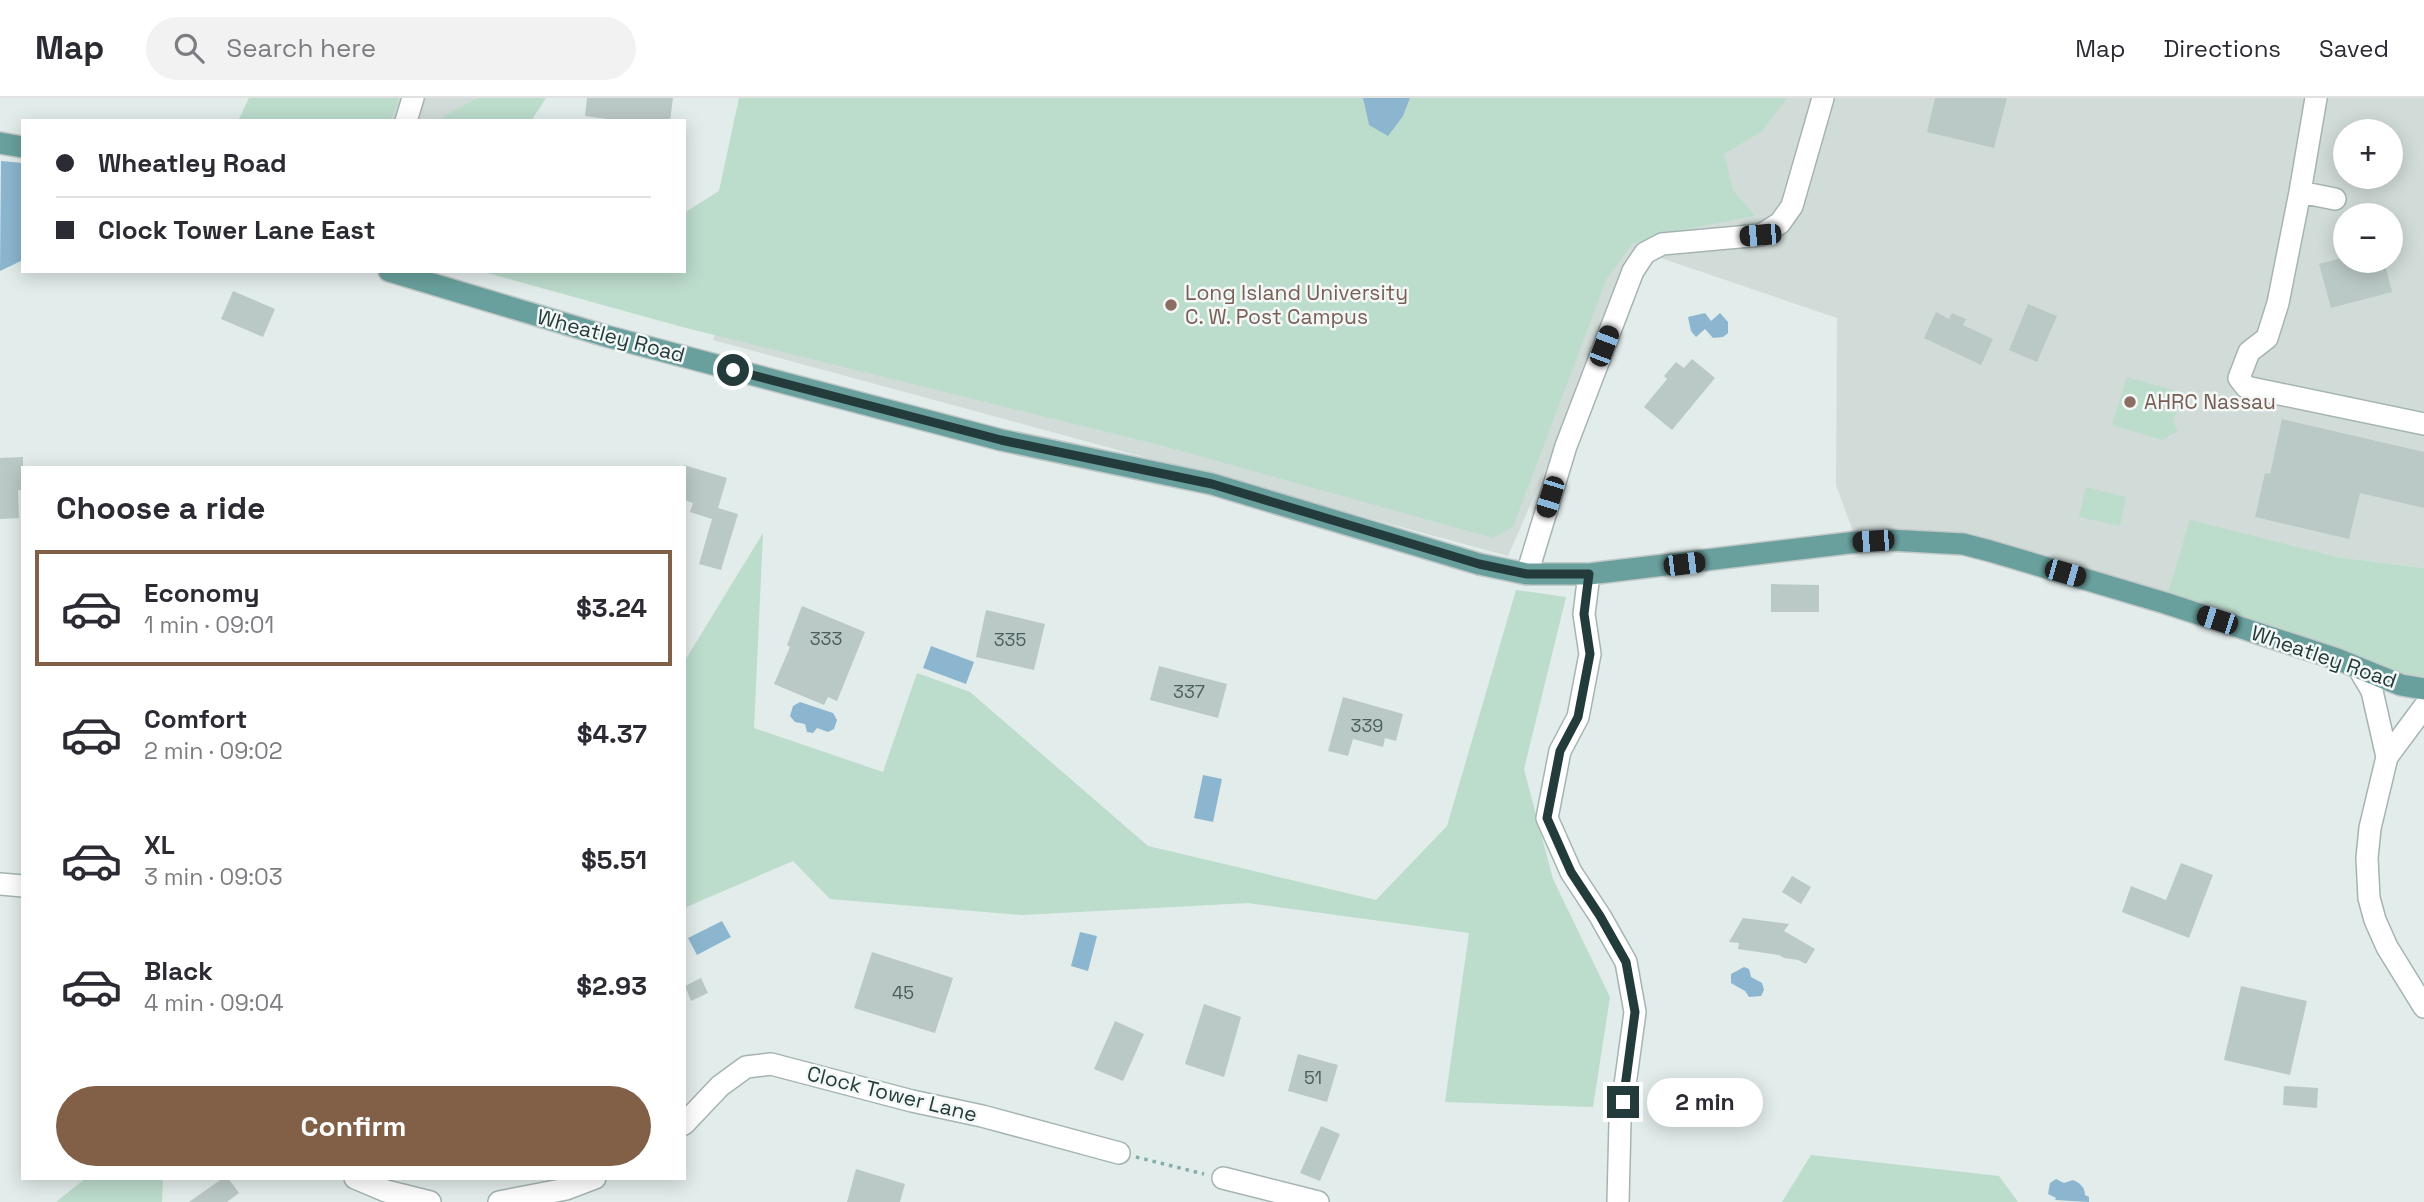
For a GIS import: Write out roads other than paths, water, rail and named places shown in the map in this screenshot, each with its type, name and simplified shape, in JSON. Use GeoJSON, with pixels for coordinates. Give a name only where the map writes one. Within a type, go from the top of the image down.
{"type":"FeatureCollection","features":[{"type":"Feature","properties":{"kind":"main road"},"geometry":{"type":"LineString","coordinates":[[0,143],[21,148]]}},
{"type":"Feature","properties":{"kind":"main road","name":"Wheatley Road"},"geometry":{"type":"LineString","coordinates":[[396,273],[606,337],[1001,440],[1212,484],[1479,564],[1527,574],[1589,574],[1857,542],[1889,540],[1963,544],[2165,603],[2337,659],[2401,684],[2424,689]]}},
{"type":"Feature","properties":{"kind":"street"},"geometry":{"type":"LineString","coordinates":[[407,119],[413,98]]}},
{"type":"Feature","properties":{"kind":"street"},"geometry":{"type":"LineString","coordinates":[[1527,574],[1566,446],[1633,271],[1646,253],[1662,244],[1760,235],[1780,223],[1792,206],[1823,98]]}},
{"type":"Feature","properties":{"kind":"street"},"geometry":{"type":"LineString","coordinates":[[2316,98],[2278,303],[2267,338],[2249,352],[2239,378],[2246,387],[2424,424]]}},
{"type":"Feature","properties":{"kind":"street"},"geometry":{"type":"LineString","coordinates":[[2300,192],[2334,199]]}},
{"type":"Feature","properties":{"kind":"street"},"geometry":{"type":"LineString","coordinates":[[1589,574],[1584,614],[1590,654],[1578,717],[1560,751],[1547,818],[1571,872],[1626,962],[1635,1012],[1620,1122],[1618,1202]]}},
{"type":"Feature","properties":{"kind":"street"},"geometry":{"type":"LineString","coordinates":[[2359,669],[2372,691],[2386,757]]}},
{"type":"Feature","properties":{"kind":"street"},"geometry":{"type":"LineString","coordinates":[[2424,707],[2386,757],[2370,828],[2367,858],[2369,898],[2375,920],[2387,947],[2424,1007]]}},
{"type":"Feature","properties":{"kind":"street"},"geometry":{"type":"LineString","coordinates":[[0,884],[21,886]]}},
{"type":"Feature","properties":{"kind":"street","name":"Clock Tower Lane"},"geometry":{"type":"LineString","coordinates":[[686,1122],[720,1086],[746,1067],[771,1064],[1119,1153]]}},
{"type":"Feature","properties":{"kind":"street"},"geometry":{"type":"LineString","coordinates":[[1223,1178],[1318,1202]]}},
{"type":"Feature","properties":{"kind":"street"},"geometry":{"type":"LineString","coordinates":[[360,1180],[386,1191],[430,1202]]}},
{"type":"Feature","properties":{"kind":"street"},"geometry":{"type":"LineString","coordinates":[[499,1202],[566,1189],[590,1180]]}},
{"type":"Feature","properties":{"kind":"water"},"geometry":{"type":"Polygon","coordinates":[[[1363,98],[1410,98],[1403,116],[1388,136],[1369,125],[1363,98]]]}},
{"type":"Feature","properties":{"kind":"water"},"geometry":{"type":"Polygon","coordinates":[[[1,161],[21,163],[21,261],[0,271],[1,161]]]}},
{"type":"Feature","properties":{"kind":"water"},"geometry":{"type":"Polygon","coordinates":[[[1705,313],[1711,321],[1720,313],[1728,322],[1728,333],[1723,337],[1713,338],[1705,329],[1696,337],[1691,331],[1688,317],[1705,313]]]}},
{"type":"Feature","properties":{"kind":"water"},"geometry":{"type":"Polygon","coordinates":[[[931,646],[974,662],[966,684],[923,668],[931,646]]]}},
{"type":"Feature","properties":{"kind":"water"},"geometry":{"type":"Polygon","coordinates":[[[800,702],[833,713],[837,720],[834,729],[828,732],[817,728],[813,733],[807,732],[805,724],[795,722],[790,716],[793,706],[800,702]]]}},
{"type":"Feature","properties":{"kind":"water"},"geometry":{"type":"Polygon","coordinates":[[[1203,775],[1222,779],[1213,822],[1194,818],[1203,775]]]}},
{"type":"Feature","properties":{"kind":"water"},"geometry":{"type":"Polygon","coordinates":[[[722,921],[731,937],[697,955],[688,938],[722,921]]]}},
{"type":"Feature","properties":{"kind":"water"},"geometry":{"type":"Polygon","coordinates":[[[1080,932],[1097,936],[1088,971],[1071,966],[1080,932]]]}},
{"type":"Feature","properties":{"kind":"water"},"geometry":{"type":"Polygon","coordinates":[[[1744,967],[1749,969],[1751,977],[1762,983],[1764,990],[1761,996],[1749,997],[1745,991],[1731,983],[1731,974],[1744,967]]]}},
{"type":"Feature","properties":{"kind":"water"},"geometry":{"type":"Polygon","coordinates":[[[2056,1179],[2064,1183],[2073,1180],[2078,1182],[2089,1197],[2089,1202],[2055,1200],[2056,1198],[2048,1194],[2050,1183],[2056,1179]]]}},
{"type":"Feature","properties":{"kind":"place","name":"Long Island University C. W. Post Campus"},"geometry":{"type":"Point","coordinates":[1171,305]}},
{"type":"Feature","properties":{"kind":"place","name":"AHRC Nassau"},"geometry":{"type":"Point","coordinates":[2130,402]}}]}
